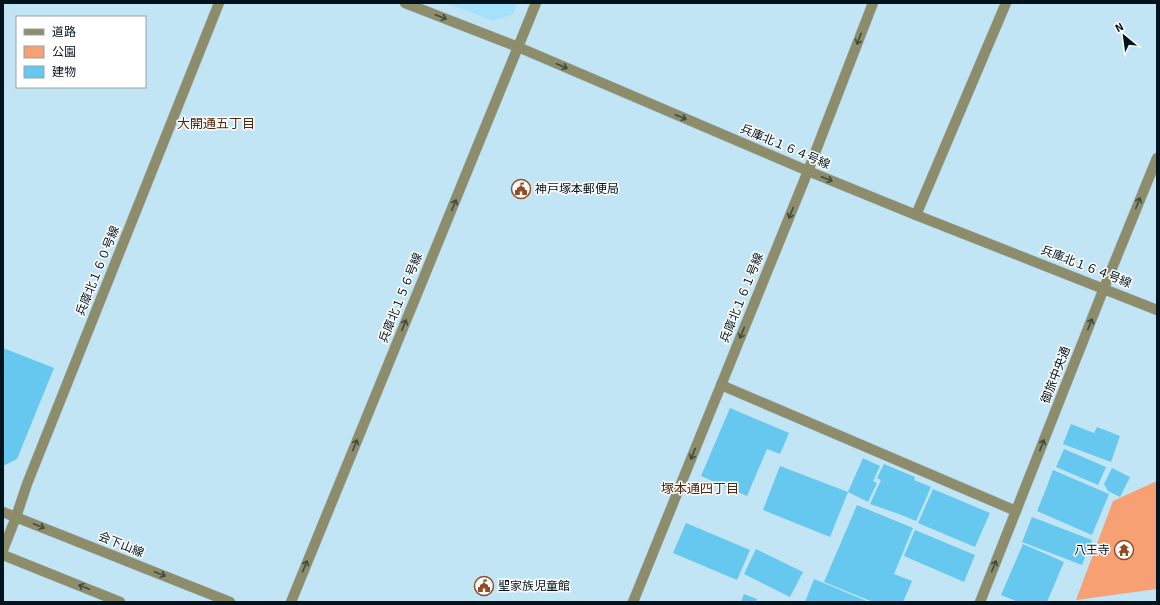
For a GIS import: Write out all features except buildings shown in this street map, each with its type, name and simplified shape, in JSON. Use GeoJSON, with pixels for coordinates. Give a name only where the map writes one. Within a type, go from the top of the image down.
{"type":"FeatureCollection","features":[{"type":"Feature","properties":{"kind":"street","name":"兵庫北１６０号線"},"geometry":{"type":"LineString","coordinates":[[3,550],[30,476],[218,3]]}},
{"type":"Feature","properties":{"kind":"street","name":"兵庫北１６４号線"},"geometry":{"type":"LineString","coordinates":[[405,3],[518,48],[808,171],[1157,310]]}},
{"type":"Feature","properties":{"kind":"street","name":"兵庫北１５６号線"},"geometry":{"type":"LineString","coordinates":[[291,602],[536,3]]}},
{"type":"Feature","properties":{"kind":"street","name":"兵庫北１６１号線"},"geometry":{"type":"LineString","coordinates":[[633,602],[808,171],[873,3]]}},
{"type":"Feature","properties":{"kind":"street"},"geometry":{"type":"LineString","coordinates":[[916,215],[1006,3]]}},
{"type":"Feature","properties":{"kind":"street","name":"御旅中央通"},"geometry":{"type":"LineString","coordinates":[[980,602],[1157,158]]}},
{"type":"Feature","properties":{"kind":"street"},"geometry":{"type":"LineString","coordinates":[[721,386],[1016,511]]}},
{"type":"Feature","properties":{"kind":"street","name":"会下山線"},"geometry":{"type":"LineString","coordinates":[[3,512],[230,602]]}},
{"type":"Feature","properties":{"kind":"street"},"geometry":{"type":"LineString","coordinates":[[3,555],[120,602]]}},
{"type":"Feature","properties":{"kind":"shaded area"},"geometry":{"type":"Polygon","coordinates":[[[447,3],[517,3],[513,14],[493,21],[447,3]]]}},
{"type":"Feature","properties":{"kind":"green space","name":"八王寺"},"geometry":{"type":"Polygon","coordinates":[[[1157,481],[1157,589],[1076,600],[1113,501],[1157,481]]]}},
{"type":"Feature","properties":{"kind":"place","name":"神戸塚本郵便局"},"geometry":{"type":"Point","coordinates":[521,189]}},
{"type":"Feature","properties":{"kind":"place","name":"八王寺"},"geometry":{"type":"Point","coordinates":[1124,550]}},
{"type":"Feature","properties":{"kind":"place","name":"聖家族児童館"},"geometry":{"type":"Point","coordinates":[484,586]}},
{"type":"Feature","properties":{"kind":"district","name":"大開通五丁目"},"geometry":{"type":"Point","coordinates":[216,124]}},
{"type":"Feature","properties":{"kind":"district","name":"塚本通四丁目"},"geometry":{"type":"Point","coordinates":[700,489]}}]}
